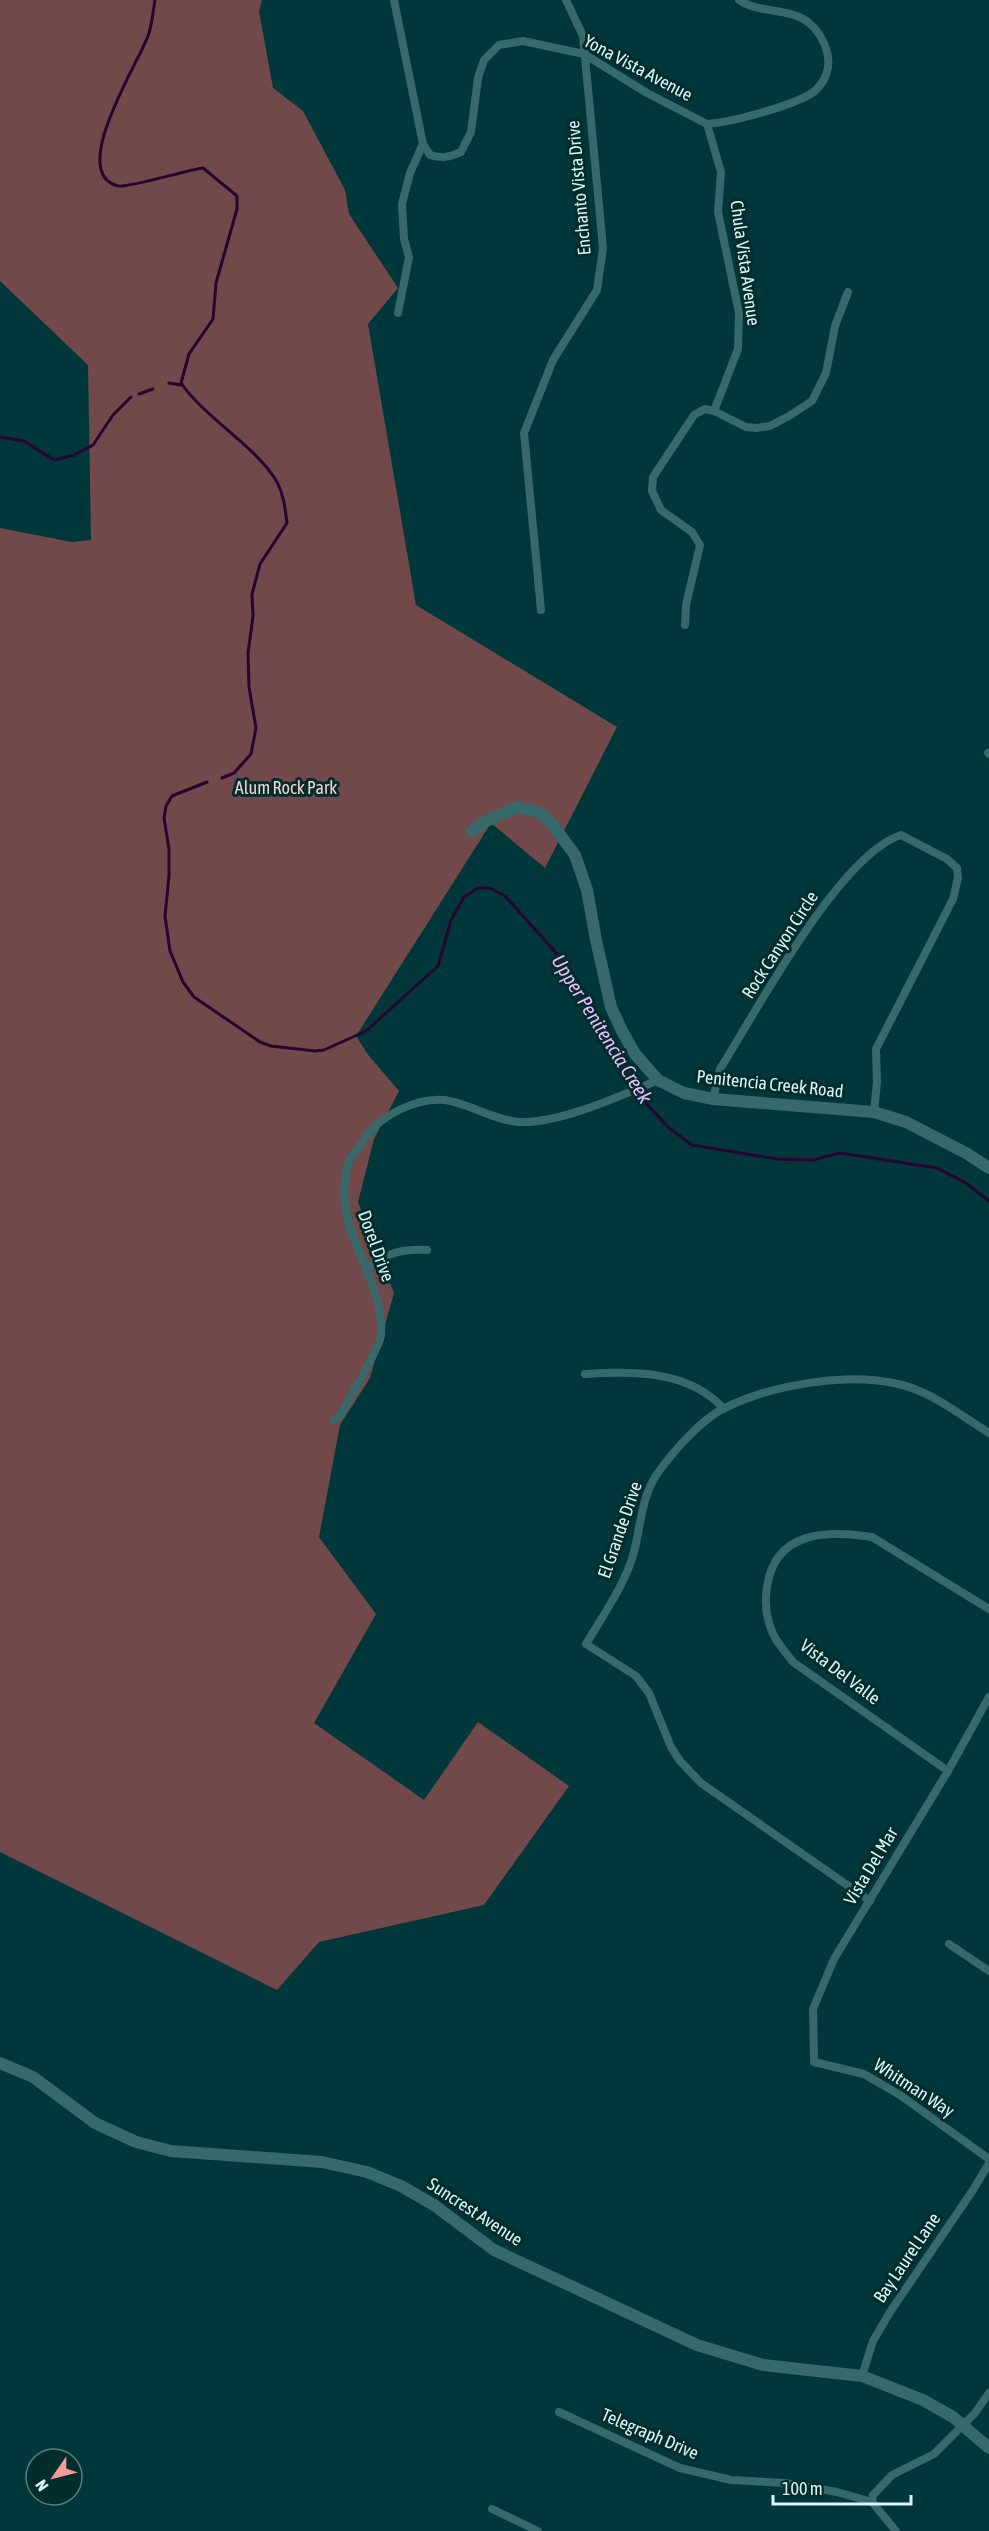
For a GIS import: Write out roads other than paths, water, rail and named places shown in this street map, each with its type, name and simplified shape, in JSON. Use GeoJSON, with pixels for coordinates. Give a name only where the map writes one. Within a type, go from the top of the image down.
{"type":"FeatureCollection","features":[{"type":"Feature","properties":{"kind":"street"},"geometry":{"type":"LineString","coordinates":[[394,0],[423,144],[410,172],[402,204],[404,239],[409,257],[398,313]]}},
{"type":"Feature","properties":{"kind":"street","name":"Enchanto Vista Drive"},"geometry":{"type":"LineString","coordinates":[[541,610],[525,433],[553,360],[597,290],[603,248],[584,36],[566,0]]}},
{"type":"Feature","properties":{"kind":"street"},"geometry":{"type":"LineString","coordinates":[[707,124],[733,120],[803,98],[817,89],[829,68],[825,44],[817,30],[806,20],[794,15],[751,6],[739,0]]}},
{"type":"Feature","properties":{"kind":"street","name":"Yona Vista Avenue"},"geometry":{"type":"LineString","coordinates":[[423,144],[430,155],[440,158],[447,158],[461,152],[471,132],[478,78],[484,60],[499,45],[523,41],[584,54],[646,93],[707,124]]}},
{"type":"Feature","properties":{"kind":"street","name":"Chula Vista Avenue"},"geometry":{"type":"LineString","coordinates":[[707,124],[721,172],[718,212],[739,313],[738,349],[714,411]]}},
{"type":"Feature","properties":{"kind":"street"},"geometry":{"type":"LineString","coordinates":[[685,625],[686,606],[700,545],[692,532],[661,510],[652,491],[653,477],[694,415],[705,409],[746,427],[756,428],[780,421],[812,401],[826,373],[835,326],[848,292]]}},
{"type":"Feature","properties":{"kind":"street","name":"Penitencia Creek Road"},"geometry":{"type":"LineString","coordinates":[[472,831],[486,821],[517,807],[537,812],[556,828],[575,855],[587,890],[611,1006],[635,1054],[658,1080],[684,1093],[713,1099],[874,1112],[906,1122],[966,1153],[989,1168]]}},
{"type":"Feature","properties":{"kind":"street","name":"Rock Canyon Circle"},"geometry":{"type":"LineString","coordinates":[[713,1099],[720,1069],[819,910],[880,846],[901,835],[947,859],[957,868],[958,878],[953,898],[876,1049],[877,1082],[874,1112]]}},
{"type":"Feature","properties":{"kind":"street","name":"Dorel Drive"},"geometry":{"type":"LineString","coordinates":[[334,1420],[344,1408],[381,1338],[381,1308],[367,1268],[349,1230],[343,1198],[348,1164],[370,1131],[394,1113],[421,1101],[445,1100],[481,1113],[519,1122],[558,1117],[658,1080]]}},
{"type":"Feature","properties":{"kind":"street"},"geometry":{"type":"LineString","coordinates":[[367,1268],[381,1257],[405,1249],[427,1250]]}},
{"type":"Feature","properties":{"kind":"street"},"geometry":{"type":"LineString","coordinates":[[585,1374],[624,1372],[665,1377],[712,1396],[723,1408]]}},
{"type":"Feature","properties":{"kind":"street","name":"El Grande Drive"},"geometry":{"type":"LineString","coordinates":[[870,1901],[701,1783],[680,1761],[671,1747],[649,1693],[636,1676],[586,1644],[622,1583],[634,1553],[644,1502],[656,1476],[680,1446],[723,1408],[825,1380],[864,1378],[899,1384],[935,1398],[989,1433]]}},
{"type":"Feature","properties":{"kind":"street","name":"Vista Del Valle"},"geometry":{"type":"LineString","coordinates":[[948,1771],[793,1662],[775,1638],[768,1618],[765,1599],[767,1583],[779,1553],[793,1544],[806,1538],[826,1534],[853,1534],[872,1537],[989,1609]]}},
{"type":"Feature","properties":{"kind":"street","name":"Vista Del Mar"},"geometry":{"type":"LineString","coordinates":[[814,2062],[813,2009],[834,1959],[948,1771],[989,1697]]}},
{"type":"Feature","properties":{"kind":"street"},"geometry":{"type":"LineString","coordinates":[[949,1944],[989,1971]]}},
{"type":"Feature","properties":{"kind":"street","name":"Whitman Way"},"geometry":{"type":"LineString","coordinates":[[814,2062],[864,2074],[900,2095],[989,2161]]}},
{"type":"Feature","properties":{"kind":"street","name":"Suncrest Avenue"},"geometry":{"type":"LineString","coordinates":[[0,2063],[33,2077],[95,2123],[136,2142],[171,2151],[322,2162],[367,2172],[401,2186],[434,2205],[494,2250],[697,2345],[763,2365],[862,2376],[923,2400],[962,2425],[989,2448]]}},
{"type":"Feature","properties":{"kind":"street","name":"Bay Laurel Lane"},"geometry":{"type":"LineString","coordinates":[[862,2376],[873,2341],[890,2312],[973,2190],[989,2161]]}},
{"type":"Feature","properties":{"kind":"street"},"geometry":{"type":"LineString","coordinates":[[896,2531],[872,2502],[873,2495],[892,2475],[934,2454],[975,2413],[989,2393]]}},
{"type":"Feature","properties":{"kind":"street","name":"Telegraph Drive"},"geometry":{"type":"LineString","coordinates":[[559,2412],[680,2468],[731,2480],[785,2483],[837,2492],[872,2502]]}},
{"type":"Feature","properties":{"kind":"street"},"geometry":{"type":"LineString","coordinates":[[492,2509],[538,2531]]}},
{"type":"Feature","properties":{"kind":"waterway","name":"Upper Penitencia Creek"},"geometry":{"type":"LineString","coordinates":[[155,0],[148,36],[110,116],[103,140],[100,161],[104,177],[118,186],[124,186],[203,168],[237,196],[237,209],[216,283],[213,319],[189,354],[181,383],[203,408],[268,469],[281,492],[287,523],[260,564],[252,594],[253,616],[248,653],[249,687],[256,728],[251,754],[234,773],[222,778]]}},
{"type":"Feature","properties":{"kind":"waterway"},"geometry":{"type":"LineString","coordinates":[[169,383],[181,385]]}},
{"type":"Feature","properties":{"kind":"waterway"},"geometry":{"type":"LineString","coordinates":[[139,394],[153,389]]}},
{"type":"Feature","properties":{"kind":"waterway"},"geometry":{"type":"LineString","coordinates":[[0,437],[24,441],[54,460],[74,455],[93,445],[113,415],[131,397]]}},
{"type":"Feature","properties":{"kind":"waterway","name":"Upper Penitencia Creek"},"geometry":{"type":"LineString","coordinates":[[207,782],[172,796],[166,806],[164,818],[169,849],[169,876],[165,916],[170,951],[183,982],[194,997],[260,1042],[271,1046],[315,1051],[324,1050],[366,1031],[438,966],[451,920],[464,897],[478,888],[490,888],[505,896],[566,964],[580,986],[616,1058],[640,1097],[669,1128],[692,1145],[778,1159],[813,1160],[840,1153],[937,1168],[966,1183],[989,1201]]}},
{"type":"Feature","properties":{"kind":"park label","name":"Alum Rock Park"},"geometry":{"type":"Point","coordinates":[286,788]}}]}
